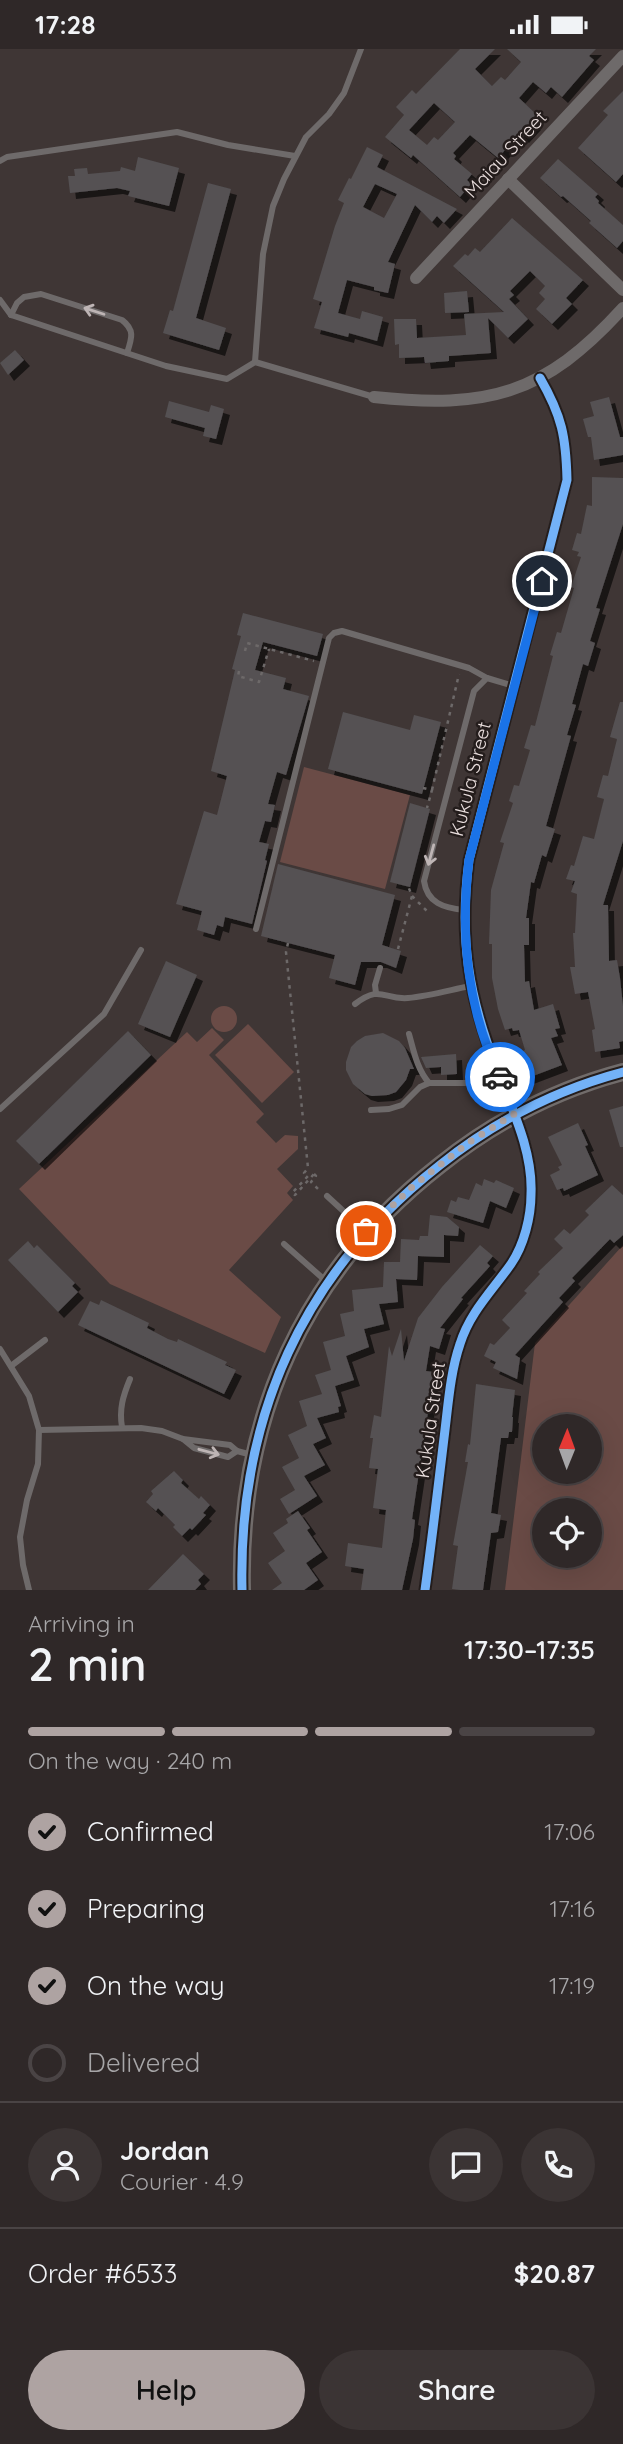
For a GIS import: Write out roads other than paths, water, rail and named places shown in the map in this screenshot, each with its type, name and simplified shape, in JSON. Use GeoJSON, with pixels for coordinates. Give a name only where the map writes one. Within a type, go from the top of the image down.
{"type":"FeatureCollection","features":[{"type":"Feature","properties":{"kind":"street","name":"Maiau Street"},"geometry":{"type":"LineString","coordinates":[[416,278],[623,56]]}},
{"type":"Feature","properties":{"kind":"street"},"geometry":{"type":"LineString","coordinates":[[508,179],[623,290]]}},
{"type":"Feature","properties":{"kind":"street"},"geometry":{"type":"LineString","coordinates":[[374,397],[421,402],[451,401],[491,396],[526,385],[580,352],[623,308]]}},
{"type":"Feature","properties":{"kind":"street","name":"Kukula Street"},"geometry":{"type":"LineString","coordinates":[[425,1590],[455,1362],[474,1312],[512,1262],[523,1237],[530,1208],[530,1171],[514,1114],[480,1024],[470,986],[464,909],[469,860],[567,480],[564,431],[555,404],[540,377]]}},
{"type":"Feature","properties":{"kind":"street"},"geometry":{"type":"LineString","coordinates":[[242,1590],[245,1453],[299,1328],[327,1282],[366,1231],[412,1187],[468,1143],[542,1099],[623,1072]]}},
{"type":"Feature","properties":{"kind":"lane"},"geometry":{"type":"LineString","coordinates":[[255,362],[267,229],[273,206],[306,137],[329,114],[344,93],[361,49]]}},
{"type":"Feature","properties":{"kind":"lane"},"geometry":{"type":"LineString","coordinates":[[0,161],[7,157],[177,132],[228,145],[295,156]]}},
{"type":"Feature","properties":{"kind":"lane"},"geometry":{"type":"LineString","coordinates":[[11,314],[24,297],[41,293],[122,320],[130,326],[133,335],[127,353]]}},
{"type":"Feature","properties":{"kind":"lane"},"geometry":{"type":"LineString","coordinates":[[0,300],[11,314],[166,366],[227,379],[255,362],[374,397]]}},
{"type":"Feature","properties":{"kind":"lane"},"geometry":{"type":"LineString","coordinates":[[256,929],[329,638],[334,633],[342,631],[469,667],[487,678],[514,686]]}},
{"type":"Feature","properties":{"kind":"lane"},"geometry":{"type":"LineString","coordinates":[[464,909],[454,909],[434,901],[425,890],[424,881],[474,691],[487,678]]}},
{"type":"Feature","properties":{"kind":"lane"},"geometry":{"type":"LineString","coordinates":[[0,1109],[104,1014],[141,950]]}},
{"type":"Feature","properties":{"kind":"lane"},"geometry":{"type":"LineString","coordinates":[[376,993],[375,985],[380,968]]}},
{"type":"Feature","properties":{"kind":"lane"},"geometry":{"type":"LineString","coordinates":[[355,1004],[376,993],[406,999],[470,986]]}},
{"type":"Feature","properties":{"kind":"lane"},"geometry":{"type":"LineString","coordinates":[[409,1034],[416,1061],[429,1083]]}},
{"type":"Feature","properties":{"kind":"lane"},"geometry":{"type":"LineString","coordinates":[[371,1110],[402,1105],[420,1087],[429,1083],[465,1083],[497,1070]]}},
{"type":"Feature","properties":{"kind":"lane"},"geometry":{"type":"LineString","coordinates":[[327,1196],[366,1231]]}},
{"type":"Feature","properties":{"kind":"lane"},"geometry":{"type":"LineString","coordinates":[[284,1244],[327,1282]]}},
{"type":"Feature","properties":{"kind":"lane"},"geometry":{"type":"LineString","coordinates":[[11,1366],[45,1340]]}},
{"type":"Feature","properties":{"kind":"lane"},"geometry":{"type":"LineString","coordinates":[[0,1349],[29,1396],[38,1430],[38,1464],[27,1500],[20,1538],[29,1590]]}},
{"type":"Feature","properties":{"kind":"lane"},"geometry":{"type":"LineString","coordinates":[[122,1427],[122,1398],[130,1379]]}},
{"type":"Feature","properties":{"kind":"lane"},"geometry":{"type":"LineString","coordinates":[[38,1430],[122,1427],[162,1431],[183,1439],[194,1448],[228,1457],[245,1453]]}}]}
